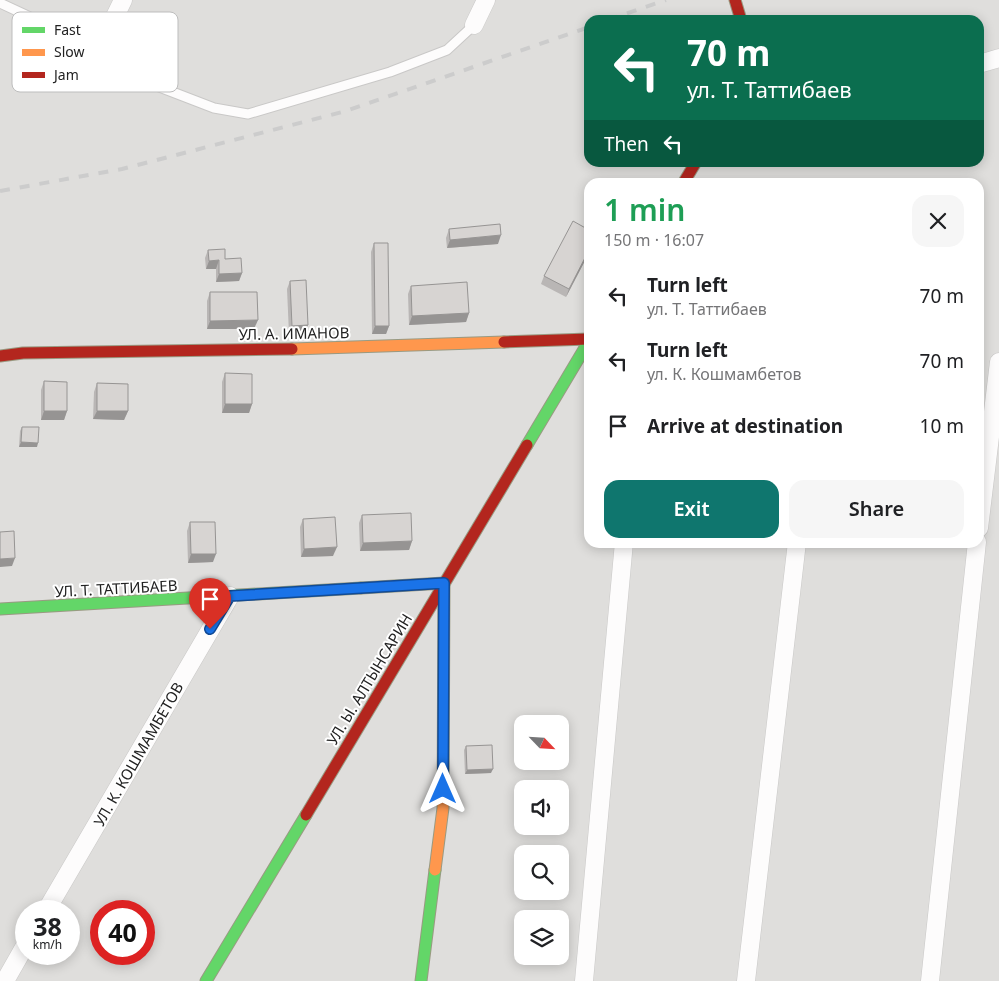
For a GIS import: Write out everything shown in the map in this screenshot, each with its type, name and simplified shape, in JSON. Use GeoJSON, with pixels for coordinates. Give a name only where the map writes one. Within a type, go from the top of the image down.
{"type":"FeatureCollection","features":[{"type":"Feature","properties":{"kind":"street"},"geometry":{"type":"LineString","coordinates":[[117,12],[123,0]]}},
{"type":"Feature","properties":{"kind":"street"},"geometry":{"type":"LineString","coordinates":[[474,25],[486,0]]}},
{"type":"Feature","properties":{"kind":"street"},"geometry":{"type":"LineString","coordinates":[[735,0],[740,15]]}},
{"type":"Feature","properties":{"kind":"street"},"geometry":{"type":"LineString","coordinates":[[984,62],[999,58]]}},
{"type":"Feature","properties":{"kind":"street"},"geometry":{"type":"LineString","coordinates":[[686,178],[693,167]]}},
{"type":"Feature","properties":{"kind":"street","name":"УЛ. А. ИМАНОВ"},"geometry":{"type":"LineString","coordinates":[[0,356],[23,353],[281,349],[584,340]]}},
{"type":"Feature","properties":{"kind":"street","name":"УЛ. Ы. АЛТЫНСАРИН"},"geometry":{"type":"LineString","coordinates":[[206,981],[444,583],[580,371],[584,357]]}},
{"type":"Feature","properties":{"kind":"street"},"geometry":{"type":"LineString","coordinates":[[984,476],[990,413],[999,362]]}},
{"type":"Feature","properties":{"kind":"street"},"geometry":{"type":"LineString","coordinates":[[584,981],[623,548]]}},
{"type":"Feature","properties":{"kind":"street"},"geometry":{"type":"LineString","coordinates":[[746,981],[796,548]]}},
{"type":"Feature","properties":{"kind":"street"},"geometry":{"type":"LineString","coordinates":[[930,981],[976,548]]}},
{"type":"Feature","properties":{"kind":"street"},"geometry":{"type":"LineString","coordinates":[[421,981],[443,808],[444,583]]}},
{"type":"Feature","properties":{"kind":"street","name":"УЛ. Т. ТАТТИБАЕВ"},"geometry":{"type":"LineString","coordinates":[[0,609],[444,583]]}},
{"type":"Feature","properties":{"kind":"street","name":"УЛ. К. КОШМАМБЕТОВ"},"geometry":{"type":"LineString","coordinates":[[52,900],[230,596]]}},
{"type":"Feature","properties":{"kind":"street"},"geometry":{"type":"LineString","coordinates":[[5,981],[15,963]]}},
{"type":"Feature","properties":{"kind":"lane"},"geometry":{"type":"LineString","coordinates":[[0,3],[20,12]]}},
{"type":"Feature","properties":{"kind":"lane"},"geometry":{"type":"LineString","coordinates":[[172,92],[214,108],[248,114],[390,72],[447,50],[474,25]]}},
{"type":"Feature","properties":{"kind":"shaded area"},"geometry":{"type":"Polygon","coordinates":[[[0,0],[999,0],[999,981],[0,981],[0,0]]]}},
{"type":"Feature","properties":{"kind":"building"},"geometry":{"type":"Polygon","coordinates":[[[573,221],[584,227],[584,260],[569,289],[544,276],[573,221]]]}},
{"type":"Feature","properties":{"kind":"building"},"geometry":{"type":"Polygon","coordinates":[[[500,224],[501,235],[450,240],[449,229],[500,224]]]}},
{"type":"Feature","properties":{"kind":"building"},"geometry":{"type":"Polygon","coordinates":[[[374,243],[388,243],[389,326],[375,326],[374,243]]]}},
{"type":"Feature","properties":{"kind":"building"},"geometry":{"type":"Polygon","coordinates":[[[225,249],[225,259],[241,258],[242,273],[219,274],[219,260],[209,261],[208,250],[225,249]]]}},
{"type":"Feature","properties":{"kind":"building"},"geometry":{"type":"Polygon","coordinates":[[[306,280],[308,325],[292,326],[290,281],[306,280]]]}},
{"type":"Feature","properties":{"kind":"building"},"geometry":{"type":"Polygon","coordinates":[[[467,282],[469,313],[412,316],[411,286],[467,282]]]}},
{"type":"Feature","properties":{"kind":"building"},"geometry":{"type":"Polygon","coordinates":[[[210,292],[257,292],[258,320],[210,321],[210,292]]]}},
{"type":"Feature","properties":{"kind":"building"},"geometry":{"type":"Polygon","coordinates":[[[225,373],[252,374],[252,404],[225,404],[225,373]]]}},
{"type":"Feature","properties":{"kind":"building"},"geometry":{"type":"Polygon","coordinates":[[[44,381],[67,382],[67,411],[44,411],[44,381]]]}},
{"type":"Feature","properties":{"kind":"building"},"geometry":{"type":"Polygon","coordinates":[[[97,383],[128,384],[128,411],[97,411],[97,383]]]}},
{"type":"Feature","properties":{"kind":"building"},"geometry":{"type":"Polygon","coordinates":[[[22,427],[39,427],[38,443],[21,442],[22,427]]]}},
{"type":"Feature","properties":{"kind":"building"},"geometry":{"type":"Polygon","coordinates":[[[411,513],[412,541],[363,543],[362,515],[411,513]]]}},
{"type":"Feature","properties":{"kind":"building"},"geometry":{"type":"Polygon","coordinates":[[[335,517],[337,547],[304,549],[303,519],[335,517]]]}},
{"type":"Feature","properties":{"kind":"building"},"geometry":{"type":"Polygon","coordinates":[[[190,522],[215,522],[216,554],[191,554],[190,522]]]}},
{"type":"Feature","properties":{"kind":"building"},"geometry":{"type":"Polygon","coordinates":[[[14,531],[15,558],[0,559],[0,532],[14,531]]]}},
{"type":"Feature","properties":{"kind":"building"},"geometry":{"type":"Polygon","coordinates":[[[492,745],[493,769],[467,770],[466,746],[492,745]]]}},
{"type":"Feature","properties":{"kind":"railway"},"geometry":{"type":"LineString","coordinates":[[622,15],[666,0]]}},
{"type":"Feature","properties":{"kind":"railway"},"geometry":{"type":"LineString","coordinates":[[0,191],[122,169],[346,111],[584,29]]}},
{"type":"Feature","properties":{"kind":"traffic: fast"},"geometry":{"type":"LineString","coordinates":[[527,445],[584,349]]}},
{"type":"Feature","properties":{"kind":"traffic: fast"},"geometry":{"type":"LineString","coordinates":[[0,609],[361,588]]}},
{"type":"Feature","properties":{"kind":"traffic: fast"},"geometry":{"type":"LineString","coordinates":[[206,981],[306,815]]}},
{"type":"Feature","properties":{"kind":"traffic: fast"},"geometry":{"type":"LineString","coordinates":[[421,981],[435,870]]}},
{"type":"Feature","properties":{"kind":"traffic: slow"},"geometry":{"type":"LineString","coordinates":[[292,349],[504,342]]}},
{"type":"Feature","properties":{"kind":"traffic: slow"},"geometry":{"type":"LineString","coordinates":[[361,588],[444,583],[443,808],[435,870]]}},
{"type":"Feature","properties":{"kind":"traffic: jam"},"geometry":{"type":"LineString","coordinates":[[735,0],[740,15]]}},
{"type":"Feature","properties":{"kind":"traffic: jam"},"geometry":{"type":"LineString","coordinates":[[686,178],[693,167]]}},
{"type":"Feature","properties":{"kind":"traffic: jam"},"geometry":{"type":"LineString","coordinates":[[504,342],[584,339]]}},
{"type":"Feature","properties":{"kind":"traffic: jam"},"geometry":{"type":"LineString","coordinates":[[0,356],[23,353],[292,349]]}},
{"type":"Feature","properties":{"kind":"traffic: jam"},"geometry":{"type":"LineString","coordinates":[[306,815],[527,445]]}},
{"type":"Feature","properties":{"kind":"route"},"geometry":{"type":"LineString","coordinates":[[210,629],[230,596],[444,583],[443,789]]}}]}
